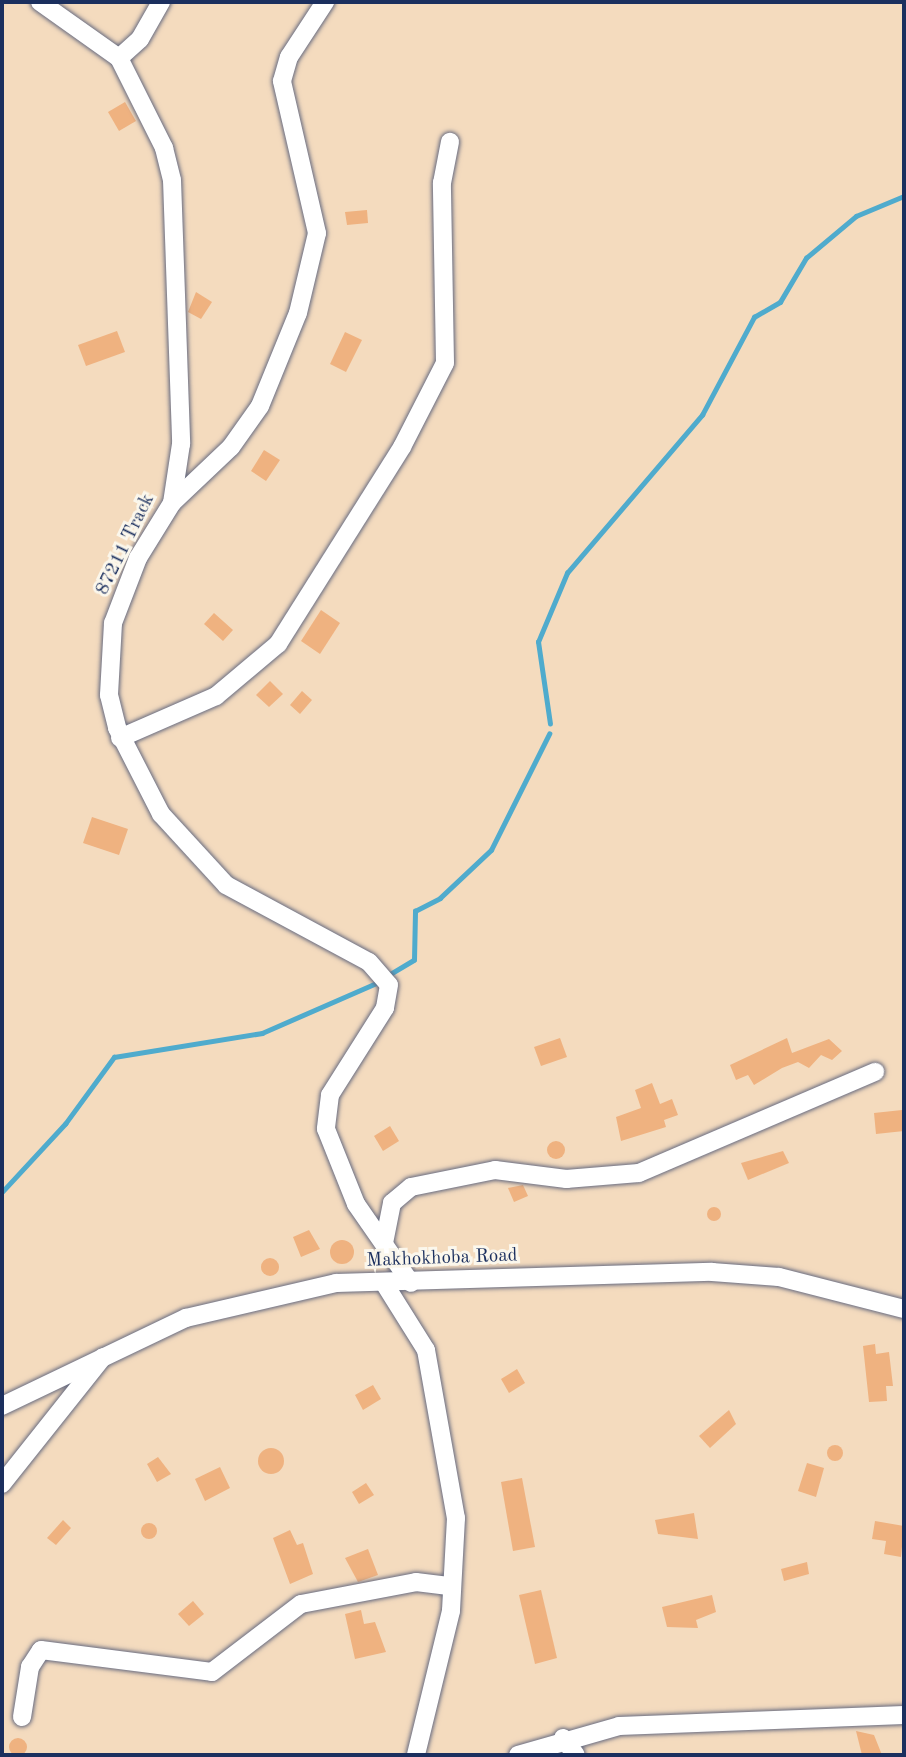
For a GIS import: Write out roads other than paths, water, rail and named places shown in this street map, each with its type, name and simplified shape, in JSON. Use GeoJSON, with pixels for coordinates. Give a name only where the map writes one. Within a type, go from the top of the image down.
{"type":"FeatureCollection","features":[{"type":"Feature","properties":{"kind":"street","name":"87211 Track"},"geometry":{"type":"LineString","coordinates":[[40,2],[119,58],[164,148],[172,180],[171,273],[183,396],[172,503],[138,558],[113,624],[109,695],[120,738],[161,814],[226,885],[385,979],[385,1008],[330,1095],[326,1129],[344,1183],[411,1283]]}},
{"type":"Feature","properties":{"kind":"street"},"geometry":{"type":"LineString","coordinates":[[119,58],[140,39],[161,2]]}},
{"type":"Feature","properties":{"kind":"street"},"geometry":{"type":"LineString","coordinates":[[172,503],[231,447],[260,407],[298,313],[317,233],[282,81],[289,57],[325,2]]}},
{"type":"Feature","properties":{"kind":"street"},"geometry":{"type":"LineString","coordinates":[[120,738],[216,696],[278,645],[402,447],[445,363],[442,183],[450,142]]}},
{"type":"Feature","properties":{"kind":"street"},"geometry":{"type":"LineString","coordinates":[[384,1243],[392,1203],[411,1187],[495,1170],[566,1179],[639,1173],[875,1072]]}},
{"type":"Feature","properties":{"kind":"street","name":"Makhokhoba Road"},"geometry":{"type":"LineString","coordinates":[[2,1406],[103,1357],[242,1300],[324,1284],[712,1272],[779,1277],[904,1309]]}},
{"type":"Feature","properties":{"kind":"street"},"geometry":{"type":"LineString","coordinates":[[384,1283],[429,1361],[456,1518],[451,1586],[435,1697],[422,1751]]}},
{"type":"Feature","properties":{"kind":"street"},"geometry":{"type":"LineString","coordinates":[[2,1484],[103,1357]]}},
{"type":"Feature","properties":{"kind":"street"},"geometry":{"type":"LineString","coordinates":[[22,1717],[30,1667],[41,1650],[212,1672],[301,1604],[416,1582],[451,1586]]}},
{"type":"Feature","properties":{"kind":"street"},"geometry":{"type":"LineString","coordinates":[[518,1755],[563,1738],[650,1723],[904,1715]]}},
{"type":"Feature","properties":{"kind":"street"},"geometry":{"type":"LineString","coordinates":[[563,1738],[576,1755]]}},
{"type":"Feature","properties":{"kind":"waterway"},"geometry":{"type":"LineString","coordinates":[[550,724],[538,642],[567,573],[702,415],[754,317],[780,302],[806,258],[856,216],[904,196]]}},
{"type":"Feature","properties":{"kind":"waterway"},"geometry":{"type":"LineString","coordinates":[[387,976],[414,960],[415,911],[440,898],[491,850],[549,734]]}},
{"type":"Feature","properties":{"kind":"waterway"},"geometry":{"type":"LineString","coordinates":[[2,1192],[65,1124],[114,1057],[262,1033],[381,981]]}}]}
